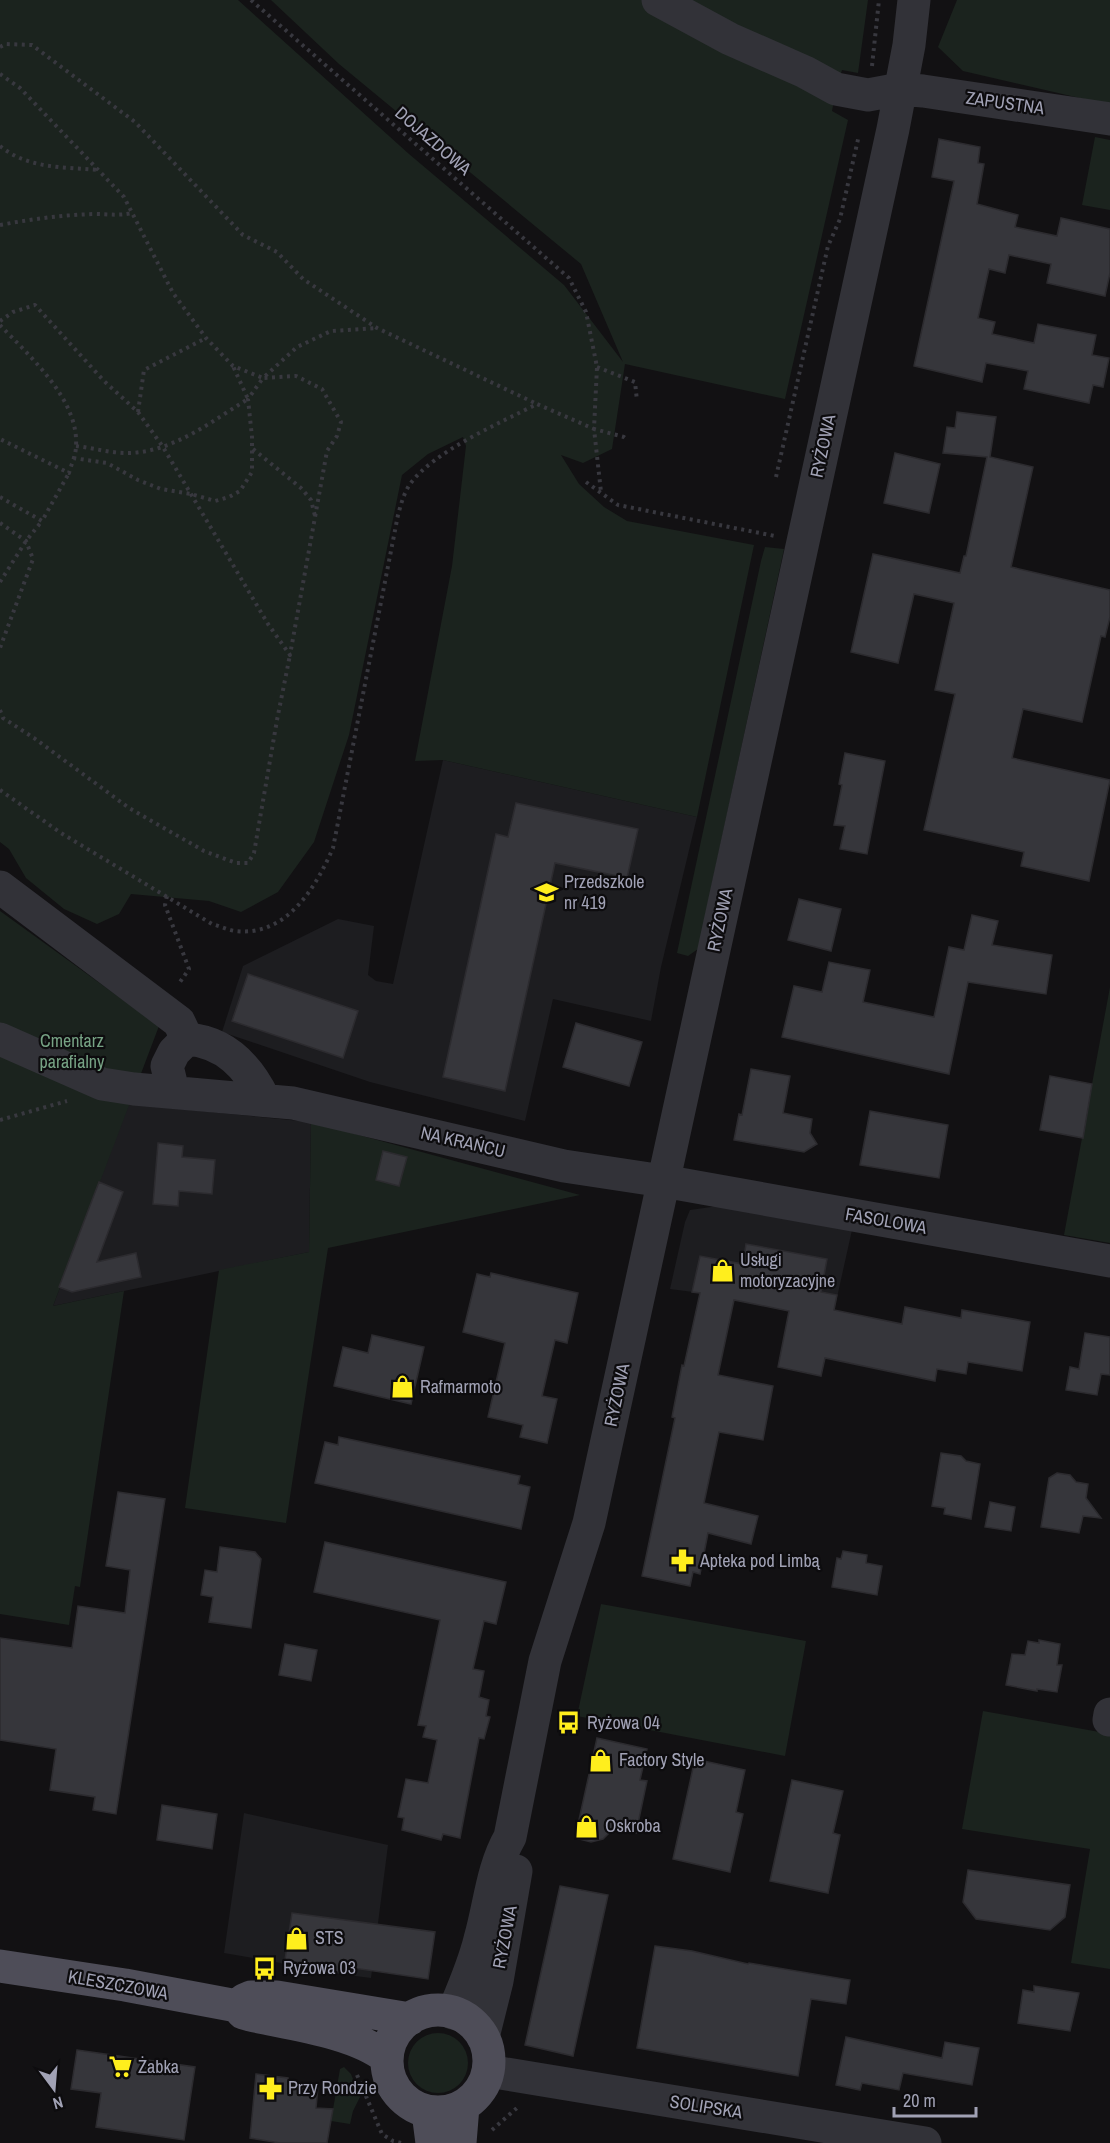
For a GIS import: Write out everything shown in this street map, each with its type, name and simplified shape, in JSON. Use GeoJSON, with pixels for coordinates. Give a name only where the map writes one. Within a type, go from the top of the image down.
{"type":"FeatureCollection","features":[{"type":"Feature","properties":{"kind":"main road","name":"KLESZCZOWA"},"geometry":{"type":"LineString","coordinates":[[0,1966],[125,1985],[237,2006],[243,2013],[368,2045],[387,2058]]}},
{"type":"Feature","properties":{"kind":"main road","name":"KLESZCZOWA"},"geometry":{"type":"LineString","coordinates":[[237,2006],[244,2000],[268,1997],[410,2019]]}},
{"type":"Feature","properties":{"kind":"main road"},"geometry":{"type":"LineString","coordinates":[[431,2011],[453,2013],[468,2020],[483,2037],[488,2051],[488,2071],[479,2091],[463,2106],[446,2111],[430,2127],[413,2106],[396,2092],[388,2072],[388,2050],[400,2027],[410,2019],[431,2011]]}},
{"type":"Feature","properties":{"kind":"main road"},"geometry":{"type":"LineString","coordinates":[[463,2106],[473,2140]]}},
{"type":"Feature","properties":{"kind":"street","name":"ZAPUSTNA"},"geometry":{"type":"LineString","coordinates":[[657,0],[730,39],[805,72],[836,89],[868,94],[900,89],[923,91],[1110,119]]}},
{"type":"Feature","properties":{"kind":"street","name":"RYŻOWA"},"geometry":{"type":"LineString","coordinates":[[453,2013],[470,1973],[500,1856],[510,1837],[545,1661],[589,1523],[900,89],[909,45],[914,0]]}},
{"type":"Feature","properties":{"kind":"street"},"geometry":{"type":"LineString","coordinates":[[0,887],[179,1022],[187,1039]]}},
{"type":"Feature","properties":{"kind":"street","name":"NA KRAŃCU"},"geometry":{"type":"LineString","coordinates":[[0,1039],[102,1084],[234,1099],[264,1099],[293,1103],[564,1166],[663,1181]]}},
{"type":"Feature","properties":{"kind":"street"},"geometry":{"type":"LineString","coordinates":[[179,1092],[172,1088],[167,1066],[174,1052],[187,1039],[202,1040],[234,1058],[247,1069],[264,1099]]}},
{"type":"Feature","properties":{"kind":"street","name":"FASOLOWA"},"geometry":{"type":"LineString","coordinates":[[663,1181],[1110,1261]]}},
{"type":"Feature","properties":{"kind":"street","name":"RYŻOWA"},"geometry":{"type":"LineString","coordinates":[[483,2037],[497,1981],[516,1881],[517,1860],[510,1837]]}},
{"type":"Feature","properties":{"kind":"street","name":"SOLIPSKA"},"geometry":{"type":"LineString","coordinates":[[488,2071],[925,2143]]}},
{"type":"Feature","properties":{"kind":"path","name":"DOJAZDOWA"},"geometry":{"type":"LineString","coordinates":[[251,0],[569,278],[586,312],[597,367],[594,429],[601,492]]}},
{"type":"Feature","properties":{"kind":"path"},"geometry":{"type":"LineString","coordinates":[[0,46],[6,44],[32,45],[135,122],[243,235],[277,252],[303,279],[377,328],[537,404],[594,429],[628,440]]}},
{"type":"Feature","properties":{"kind":"path"},"geometry":{"type":"LineString","coordinates":[[0,74],[20,88],[124,197],[173,293],[207,338],[233,366],[248,399],[252,472],[240,490],[229,497],[215,501],[161,489],[138,480],[108,463],[73,458]]}},
{"type":"Feature","properties":{"kind":"path"},"geometry":{"type":"LineString","coordinates":[[776,477],[825,256],[840,219],[860,131]]}},
{"type":"Feature","properties":{"kind":"path"},"geometry":{"type":"LineString","coordinates":[[0,146],[9,153],[38,165],[98,170]]}},
{"type":"Feature","properties":{"kind":"path"},"geometry":{"type":"LineString","coordinates":[[0,225],[51,216],[97,214],[118,216],[132,213]]}},
{"type":"Feature","properties":{"kind":"path"},"geometry":{"type":"LineString","coordinates":[[0,582],[26,541],[42,521],[69,473],[76,446],[71,414],[60,392],[0,323],[13,312],[35,305],[104,381],[138,412],[163,447],[268,624],[290,655]]}},
{"type":"Feature","properties":{"kind":"path"},"geometry":{"type":"LineString","coordinates":[[76,446],[128,453],[163,447],[195,432],[248,399],[263,378],[297,347],[332,331],[377,328]]}},
{"type":"Feature","properties":{"kind":"path"},"geometry":{"type":"LineString","coordinates":[[138,412],[144,370],[207,338]]}},
{"type":"Feature","properties":{"kind":"path"},"geometry":{"type":"LineString","coordinates":[[0,710],[3,718],[129,808],[204,851],[236,863],[248,863],[254,853],[327,451],[338,436],[341,422],[322,389],[296,376],[263,378],[233,366]]}},
{"type":"Feature","properties":{"kind":"path"},"geometry":{"type":"LineString","coordinates":[[597,367],[635,382],[637,400]]}},
{"type":"Feature","properties":{"kind":"path"},"geometry":{"type":"LineString","coordinates":[[0,790],[61,833],[212,924],[236,931],[266,929],[289,915],[307,895],[333,849],[398,515],[409,485],[444,455],[537,404]]}},
{"type":"Feature","properties":{"kind":"path"},"geometry":{"type":"LineString","coordinates":[[0,439],[69,473]]}},
{"type":"Feature","properties":{"kind":"path"},"geometry":{"type":"LineString","coordinates":[[252,448],[301,488],[311,500],[316,518]]}},
{"type":"Feature","properties":{"kind":"path"},"geometry":{"type":"LineString","coordinates":[[586,482],[618,505],[764,533],[802,543]]}},
{"type":"Feature","properties":{"kind":"path"},"geometry":{"type":"LineString","coordinates":[[0,497],[42,521]]}},
{"type":"Feature","properties":{"kind":"path"},"geometry":{"type":"LineString","coordinates":[[0,524],[26,541],[33,559],[0,648]]}},
{"type":"Feature","properties":{"kind":"path"},"geometry":{"type":"LineString","coordinates":[[167,896],[165,905],[189,969]]}},
{"type":"Feature","properties":{"kind":"path"},"geometry":{"type":"LineString","coordinates":[[0,1120],[90,1094],[102,1084]]}},
{"type":"Feature","properties":{"kind":"path"},"geometry":{"type":"LineString","coordinates":[[354,2070],[382,2134],[401,2143]]}},
{"type":"Feature","properties":{"kind":"path"},"geometry":{"type":"LineString","coordinates":[[473,2140],[522,2102]]}},
{"type":"Feature","properties":{"kind":"shaded area","name":"Przedszkole nr 419"},"geometry":{"type":"Polygon","coordinates":[[[443,760],[697,817],[661,967],[651,1021],[553,999],[525,1121],[370,1082],[222,1032],[243,966],[338,919],[374,926],[368,975],[376,981],[393,984],[443,760]]]}},
{"type":"Feature","properties":{"kind":"shaded area"},"geometry":{"type":"Polygon","coordinates":[[[128,1104],[311,1122],[309,1252],[53,1306],[128,1104]]]}},
{"type":"Feature","properties":{"kind":"shaded area"},"geometry":{"type":"Polygon","coordinates":[[[718,1206],[852,1230],[832,1320],[670,1289],[685,1222],[690,1210],[718,1206]]]}},
{"type":"Feature","properties":{"kind":"shaded area"},"geometry":{"type":"Polygon","coordinates":[[[244,1813],[388,1845],[371,1978],[285,1967],[281,1963],[224,1953],[244,1813]]]}},
{"type":"Feature","properties":{"kind":"green space"},"geometry":{"type":"Polygon","coordinates":[[[0,0],[238,0],[409,154],[564,285],[623,362],[581,264],[339,64],[271,0],[868,0],[858,73],[842,70],[836,89],[832,111],[848,120],[785,399],[625,364],[612,449],[583,463],[561,455],[579,484],[604,507],[627,521],[754,545],[697,817],[443,760],[415,761],[452,566],[466,446],[463,437],[428,454],[402,475],[349,735],[314,842],[278,892],[241,912],[209,901],[131,894],[119,914],[97,924],[64,909],[26,878],[9,849],[0,842],[0,0]]]}},
{"type":"Feature","properties":{"kind":"green space"},"geometry":{"type":"Polygon","coordinates":[[[957,0],[1110,0],[1110,105],[963,71],[938,47],[957,0]]]}},
{"type":"Feature","properties":{"kind":"green space"},"geometry":{"type":"Polygon","coordinates":[[[1095,137],[1110,140],[1110,210],[1082,205],[1095,137]]]}},
{"type":"Feature","properties":{"kind":"green space"},"geometry":{"type":"Polygon","coordinates":[[[765,547],[784,549],[698,949],[688,956],[677,953],[765,547]]]}},
{"type":"Feature","properties":{"kind":"green space","name":"Cmentarz parafialny"},"geometry":{"type":"Polygon","coordinates":[[[0,911],[159,1026],[53,1306],[124,1291],[80,1587],[75,1586],[69,1625],[0,1614],[0,911]]]}},
{"type":"Feature","properties":{"kind":"green space"},"geometry":{"type":"Polygon","coordinates":[[[1110,987],[1110,1243],[1064,1235],[1110,987]]]}},
{"type":"Feature","properties":{"kind":"green space"},"geometry":{"type":"Polygon","coordinates":[[[311,1122],[580,1195],[328,1248],[286,1523],[185,1508],[219,1270],[309,1252],[311,1122]]]}},
{"type":"Feature","properties":{"kind":"green space"},"geometry":{"type":"Polygon","coordinates":[[[601,1604],[806,1641],[785,1756],[577,1716],[601,1604]]]}},
{"type":"Feature","properties":{"kind":"green space"},"geometry":{"type":"Polygon","coordinates":[[[983,1711],[1105,1733],[1110,1730],[1110,1969],[1071,1963],[1090,1849],[962,1829],[983,1711]]]}},
{"type":"Feature","properties":{"kind":"green space"},"geometry":{"type":"Polygon","coordinates":[[[432,2033],[444,2033],[455,2038],[463,2046],[468,2063],[466,2075],[455,2088],[444,2093],[432,2093],[421,2088],[413,2080],[408,2069],[408,2057],[413,2046],[421,2038],[432,2033]]]}},
{"type":"Feature","properties":{"kind":"green space"},"geometry":{"type":"Polygon","coordinates":[[[344,2067],[351,2074],[360,2097],[350,2124],[331,2121],[340,2069],[344,2067]]]}},
{"type":"Feature","properties":{"kind":"building"},"geometry":{"type":"Polygon","coordinates":[[[939,139],[980,147],[978,163],[984,164],[977,204],[1018,215],[1015,227],[1057,236],[1061,218],[1110,229],[1110,273],[1105,296],[1047,283],[1051,264],[1009,255],[1005,273],[989,269],[978,318],[995,322],[992,334],[1034,343],[1038,324],[1096,335],[1092,355],[1109,358],[1103,387],[1093,385],[1089,403],[1024,389],[1028,371],[986,363],[982,382],[914,366],[954,181],[932,177],[939,139]]]}},
{"type":"Feature","properties":{"kind":"building"},"geometry":{"type":"Polygon","coordinates":[[[957,412],[996,417],[990,457],[1033,467],[1011,567],[1110,590],[1110,617],[1105,637],[1101,636],[1082,722],[1023,709],[1012,758],[1110,780],[1089,881],[1021,866],[1024,852],[924,830],[955,694],[935,690],[954,603],[914,594],[898,663],[851,652],[873,554],[960,573],[964,556],[966,556],[987,457],[943,453],[947,427],[955,428],[957,412]]]}},
{"type":"Feature","properties":{"kind":"building"},"geometry":{"type":"Polygon","coordinates":[[[895,453],[940,464],[929,513],[884,503],[895,453]]]}},
{"type":"Feature","properties":{"kind":"building"},"geometry":{"type":"Polygon","coordinates":[[[845,753],[885,761],[867,854],[840,849],[845,826],[834,825],[842,785],[839,784],[845,753]]]}},
{"type":"Feature","properties":{"kind":"building"},"geometry":{"type":"Polygon","coordinates":[[[516,803],[638,829],[627,878],[555,863],[505,1091],[443,1077],[496,834],[508,837],[516,803]]]}},
{"type":"Feature","properties":{"kind":"building"},"geometry":{"type":"Polygon","coordinates":[[[799,899],[841,909],[831,951],[788,940],[799,899]]]}},
{"type":"Feature","properties":{"kind":"building"},"geometry":{"type":"Polygon","coordinates":[[[972,915],[998,921],[992,945],[1052,955],[1046,994],[968,982],[949,1074],[782,1037],[794,986],[822,992],[829,962],[870,970],[863,1002],[934,1017],[949,947],[964,950],[972,915]]]}},
{"type":"Feature","properties":{"kind":"building"},"geometry":{"type":"Polygon","coordinates":[[[248,974],[358,1011],[343,1058],[232,1021],[248,974]]]}},
{"type":"Feature","properties":{"kind":"building"},"geometry":{"type":"Polygon","coordinates":[[[576,1023],[642,1042],[629,1086],[563,1067],[576,1023]]]}},
{"type":"Feature","properties":{"kind":"building"},"geometry":{"type":"Polygon","coordinates":[[[751,1069],[790,1076],[783,1113],[812,1119],[810,1133],[817,1144],[804,1152],[734,1140],[739,1114],[742,1115],[751,1069]]]}},
{"type":"Feature","properties":{"kind":"building"},"geometry":{"type":"Polygon","coordinates":[[[1050,1076],[1092,1084],[1083,1138],[1040,1130],[1050,1076]]]}},
{"type":"Feature","properties":{"kind":"building"},"geometry":{"type":"Polygon","coordinates":[[[870,1111],[948,1125],[939,1178],[860,1165],[870,1111]]]}},
{"type":"Feature","properties":{"kind":"building"},"geometry":{"type":"Polygon","coordinates":[[[158,1143],[183,1146],[182,1157],[215,1160],[212,1194],[179,1191],[178,1206],[153,1204],[158,1143]]]}},
{"type":"Feature","properties":{"kind":"building"},"geometry":{"type":"Polygon","coordinates":[[[383,1151],[407,1157],[399,1186],[376,1180],[383,1151]]]}},
{"type":"Feature","properties":{"kind":"building"},"geometry":{"type":"Polygon","coordinates":[[[99,1182],[123,1192],[97,1262],[136,1253],[141,1277],[72,1292],[59,1287],[99,1182]]]}},
{"type":"Feature","properties":{"kind":"building"},"geometry":{"type":"Polygon","coordinates":[[[746,1244],[827,1259],[821,1292],[837,1295],[834,1310],[902,1324],[905,1307],[961,1318],[962,1310],[1030,1322],[1022,1371],[968,1362],[966,1374],[937,1369],[935,1381],[825,1358],[821,1376],[778,1367],[789,1311],[734,1300],[718,1375],[773,1386],[763,1440],[719,1432],[704,1503],[758,1516],[751,1544],[708,1533],[700,1574],[693,1572],[690,1586],[642,1576],[675,1418],[672,1417],[682,1365],[684,1366],[700,1293],[692,1292],[700,1256],[743,1264],[746,1244]]]}},
{"type":"Feature","properties":{"kind":"building"},"geometry":{"type":"Polygon","coordinates":[[[491,1273],[578,1293],[567,1343],[555,1340],[542,1396],[557,1399],[547,1443],[520,1437],[523,1425],[488,1417],[505,1343],[463,1332],[477,1274],[490,1277],[491,1273]]]}},
{"type":"Feature","properties":{"kind":"building"},"geometry":{"type":"Polygon","coordinates":[[[1085,1333],[1110,1337],[1110,1375],[1101,1374],[1097,1395],[1066,1390],[1070,1367],[1079,1369],[1085,1333]]]}},
{"type":"Feature","properties":{"kind":"building"},"geometry":{"type":"Polygon","coordinates":[[[372,1335],[424,1347],[411,1404],[334,1386],[343,1347],[368,1353],[372,1335]]]}},
{"type":"Feature","properties":{"kind":"building"},"geometry":{"type":"Polygon","coordinates":[[[339,1437],[520,1476],[518,1484],[530,1487],[521,1529],[315,1483],[325,1442],[338,1445],[339,1437]]]}},
{"type":"Feature","properties":{"kind":"building"},"geometry":{"type":"Polygon","coordinates":[[[941,1453],[961,1456],[966,1461],[980,1464],[971,1519],[944,1514],[945,1508],[932,1506],[941,1453]]]}},
{"type":"Feature","properties":{"kind":"building"},"geometry":{"type":"Polygon","coordinates":[[[1057,1473],[1070,1475],[1076,1482],[1088,1484],[1086,1498],[1101,1518],[1083,1516],[1079,1533],[1041,1527],[1049,1478],[1057,1473]]]}},
{"type":"Feature","properties":{"kind":"building"},"geometry":{"type":"Polygon","coordinates":[[[118,1492],[165,1499],[116,1814],[93,1810],[95,1797],[50,1790],[56,1749],[0,1740],[0,1638],[72,1648],[78,1606],[125,1613],[130,1570],[106,1566],[118,1492]]]}},
{"type":"Feature","properties":{"kind":"building"},"geometry":{"type":"Polygon","coordinates":[[[990,1502],[1015,1507],[1011,1531],[985,1527],[990,1502]]]}},
{"type":"Feature","properties":{"kind":"building"},"geometry":{"type":"Polygon","coordinates":[[[325,1542],[506,1582],[496,1624],[484,1621],[473,1669],[484,1671],[479,1697],[489,1700],[486,1716],[490,1717],[484,1739],[479,1738],[460,1838],[443,1834],[441,1840],[402,1830],[404,1818],[398,1817],[406,1779],[428,1783],[437,1740],[423,1737],[426,1726],[418,1725],[440,1620],[314,1592],[325,1542]]]}},
{"type":"Feature","properties":{"kind":"building"},"geometry":{"type":"Polygon","coordinates":[[[220,1547],[255,1552],[261,1559],[251,1628],[209,1622],[213,1597],[201,1595],[205,1570],[217,1572],[220,1547]]]}},
{"type":"Feature","properties":{"kind":"building"},"geometry":{"type":"Polygon","coordinates":[[[843,1551],[867,1555],[866,1563],[882,1566],[877,1595],[832,1587],[837,1558],[841,1559],[843,1551]]]}},
{"type":"Feature","properties":{"kind":"building"},"geometry":{"type":"Polygon","coordinates":[[[1039,1640],[1060,1644],[1057,1665],[1062,1665],[1057,1692],[1006,1685],[1012,1654],[1025,1655],[1028,1641],[1039,1643],[1039,1640]]]}},
{"type":"Feature","properties":{"kind":"building"},"geometry":{"type":"Polygon","coordinates":[[[285,1644],[317,1650],[311,1681],[279,1675],[285,1644]]]}},
{"type":"Feature","properties":{"kind":"building"},"geometry":{"type":"Polygon","coordinates":[[[597,1738],[647,1749],[640,1780],[647,1781],[636,1833],[614,1828],[603,1839],[591,1842],[575,1838],[597,1738]]]}},
{"type":"Feature","properties":{"kind":"building"},"geometry":{"type":"Polygon","coordinates":[[[695,1759],[745,1770],[736,1812],[743,1814],[730,1872],[673,1859],[695,1759]]]}},
{"type":"Feature","properties":{"kind":"building"},"geometry":{"type":"Polygon","coordinates":[[[792,1780],[843,1791],[833,1833],[840,1835],[828,1893],[770,1881],[792,1780]]]}},
{"type":"Feature","properties":{"kind":"building"},"geometry":{"type":"Polygon","coordinates":[[[162,1805],[217,1814],[212,1849],[157,1840],[162,1805]]]}},
{"type":"Feature","properties":{"kind":"building"},"geometry":{"type":"Polygon","coordinates":[[[968,1870],[1070,1885],[1065,1917],[1050,1930],[976,1919],[963,1902],[968,1870]]]}},
{"type":"Feature","properties":{"kind":"building"},"geometry":{"type":"Polygon","coordinates":[[[560,1886],[608,1895],[573,2056],[525,2045],[560,1886]]]}},
{"type":"Feature","properties":{"kind":"building"},"geometry":{"type":"Polygon","coordinates":[[[292,1913],[435,1932],[428,1979],[354,1968],[353,1974],[302,1967],[303,1963],[285,1960],[292,1913]]]}},
{"type":"Feature","properties":{"kind":"building"},"geometry":{"type":"Polygon","coordinates":[[[655,1946],[850,1980],[846,2004],[811,1999],[798,2076],[637,2048],[655,1946]]]}},
{"type":"Feature","properties":{"kind":"building"},"geometry":{"type":"Polygon","coordinates":[[[1034,1986],[1079,1993],[1070,2031],[1018,2023],[1023,1990],[1034,1992],[1034,1986]]]}},
{"type":"Feature","properties":{"kind":"building"},"geometry":{"type":"Polygon","coordinates":[[[846,2037],[942,2058],[945,2042],[979,2048],[972,2085],[903,2073],[899,2090],[862,2083],[860,2090],[836,2085],[846,2037]]]}},
{"type":"Feature","properties":{"kind":"building"},"geometry":{"type":"Polygon","coordinates":[[[77,2050],[195,2067],[184,2140],[96,2127],[101,2093],[71,2089],[77,2050]]]}},
{"type":"Feature","properties":{"kind":"building"},"geometry":{"type":"Polygon","coordinates":[[[256,2074],[288,2078],[288,2084],[318,2087],[316,2108],[333,2109],[327,2143],[280,2143],[250,2138],[256,2074]]]}},
{"type":"Feature","properties":{"kind":"place","name":"Przedszkole nr 419"},"geometry":{"type":"Point","coordinates":[546,892]}},
{"type":"Feature","properties":{"kind":"place","name":"Usługi motoryzacyjne"},"geometry":{"type":"Point","coordinates":[722,1270]}},
{"type":"Feature","properties":{"kind":"place","name":"Rafmarmoto"},"geometry":{"type":"Point","coordinates":[402,1387]}},
{"type":"Feature","properties":{"kind":"place","name":"Apteka pod Limbą"},"geometry":{"type":"Point","coordinates":[682,1561]}},
{"type":"Feature","properties":{"kind":"place","name":"Ryżowa 04"},"geometry":{"type":"Point","coordinates":[569,1723]}},
{"type":"Feature","properties":{"kind":"place","name":"Factory Style"},"geometry":{"type":"Point","coordinates":[601,1760]}},
{"type":"Feature","properties":{"kind":"place","name":"Oskroba"},"geometry":{"type":"Point","coordinates":[587,1826]}},
{"type":"Feature","properties":{"kind":"place","name":"STS"},"geometry":{"type":"Point","coordinates":[297,1938]}},
{"type":"Feature","properties":{"kind":"place","name":"Ryżowa 03"},"geometry":{"type":"Point","coordinates":[265,1968]}},
{"type":"Feature","properties":{"kind":"place","name":"Żabka"},"geometry":{"type":"Point","coordinates":[120,2067]}},
{"type":"Feature","properties":{"kind":"place","name":"Przy Rondzie"},"geometry":{"type":"Point","coordinates":[270,2088]}}]}
